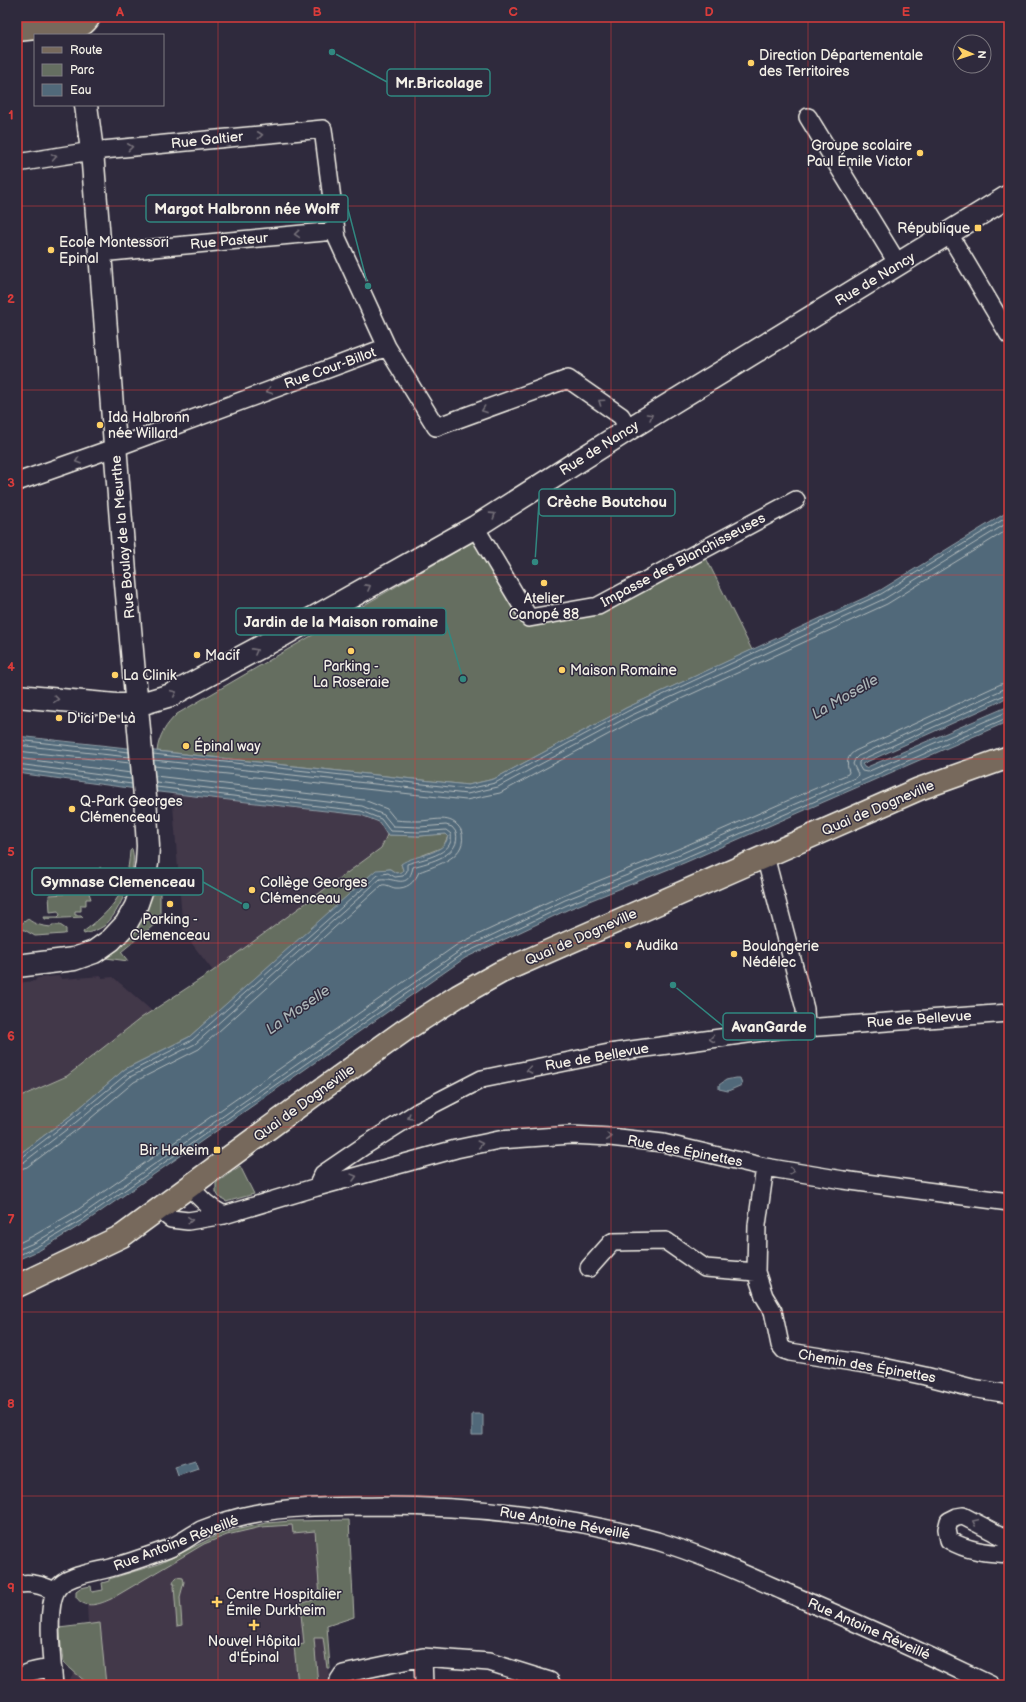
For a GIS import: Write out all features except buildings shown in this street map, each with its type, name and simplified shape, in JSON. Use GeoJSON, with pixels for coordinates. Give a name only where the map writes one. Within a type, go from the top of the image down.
{"type":"FeatureCollection","features":[{"type":"Feature","properties":{"kind":"main road"},"geometry":{"type":"LineString","coordinates":[[26,25],[78,24]]}},
{"type":"Feature","properties":{"kind":"main road","name":"Rue Boulay de la Meurthe"},"geometry":{"type":"LineString","coordinates":[[17,966],[74,959],[94,952],[111,940],[126,924],[136,906],[143,886],[148,846],[92,151],[86,106]]}},
{"type":"Feature","properties":{"kind":"main road","name":"Rue de Nancy"},"geometry":{"type":"LineString","coordinates":[[17,696],[116,705],[137,705],[171,695],[220,670],[475,527],[628,429],[1009,196]]}},
{"type":"Feature","properties":{"kind":"main road","name":"Quai de Dogneville"},"geometry":{"type":"LineString","coordinates":[[17,1286],[122,1236],[405,1030],[458,996],[501,972],[919,789],[1009,758]]}},
{"type":"Feature","properties":{"kind":"main road"},"geometry":{"type":"LineString","coordinates":[[17,952],[70,947],[89,941],[106,929],[118,914],[125,900],[131,884],[137,847],[146,823]]}},
{"type":"Feature","properties":{"kind":"street"},"geometry":{"type":"LineString","coordinates":[[808,117],[898,264]]}},
{"type":"Feature","properties":{"kind":"street","name":"Rue Galtier"},"geometry":{"type":"LineString","coordinates":[[17,163],[92,151],[323,129],[335,231]]}},
{"type":"Feature","properties":{"kind":"street"},"geometry":{"type":"LineString","coordinates":[[335,231],[387,347]]}},
{"type":"Feature","properties":{"kind":"street","name":"Rue Pasteur"},"geometry":{"type":"LineString","coordinates":[[100,253],[335,231]]}},
{"type":"Feature","properties":{"kind":"street"},"geometry":{"type":"LineString","coordinates":[[949,234],[1008,335]]}},
{"type":"Feature","properties":{"kind":"street","name":"Rue Cour-Billot"},"geometry":{"type":"LineString","coordinates":[[17,482],[115,448],[387,347],[436,427],[568,379],[620,416],[628,429]]}},
{"type":"Feature","properties":{"kind":"street","name":"Impasse des Blanchisseuses"},"geometry":{"type":"LineString","coordinates":[[475,527],[529,618],[598,606],[796,500]]}},
{"type":"Feature","properties":{"kind":"street"},"geometry":{"type":"LineString","coordinates":[[765,856],[806,1009],[806,1027]]}},
{"type":"Feature","properties":{"kind":"street","name":"Rue de Bellevue"},"geometry":{"type":"LineString","coordinates":[[317,1187],[323,1174],[364,1146],[418,1112],[482,1079],[609,1053],[806,1027],[1009,1013]]}},
{"type":"Feature","properties":{"kind":"street","name":"Rue des Épinettes"},"geometry":{"type":"LineString","coordinates":[[317,1187],[499,1140],[570,1135],[610,1137],[662,1143],[765,1167],[843,1180],[1009,1202]]}},
{"type":"Feature","properties":{"kind":"street","name":"Chemin des Épinettes"},"geometry":{"type":"LineString","coordinates":[[765,1167],[757,1225],[756,1272],[764,1296],[772,1311],[780,1344],[784,1350],[884,1367],[972,1388],[1009,1394]]}},
{"type":"Feature","properties":{"kind":"street"},"geometry":{"type":"LineString","coordinates":[[190,1186],[197,1196],[209,1208],[224,1216]]}},
{"type":"Feature","properties":{"kind":"street"},"geometry":{"type":"LineString","coordinates":[[159,1209],[171,1219],[188,1221],[224,1216],[317,1187]]}},
{"type":"Feature","properties":{"kind":"street"},"geometry":{"type":"LineString","coordinates":[[589,1268],[612,1242],[666,1241],[704,1268],[756,1272]]}},
{"type":"Feature","properties":{"kind":"street","name":"Rue Antoine Réveillé"},"geometry":{"type":"LineString","coordinates":[[55,1591],[60,1584],[72,1578],[114,1568],[163,1550],[202,1530],[253,1514],[293,1509],[400,1506],[471,1508],[524,1513],[614,1530],[659,1542],[716,1562],[876,1630],[991,1685]]}},
{"type":"Feature","properties":{"kind":"street"},"geometry":{"type":"LineString","coordinates":[[1009,1540],[963,1516],[949,1521],[947,1529],[949,1540],[959,1546],[992,1554],[1009,1554]]}},
{"type":"Feature","properties":{"kind":"street"},"geometry":{"type":"LineString","coordinates":[[17,1585],[24,1582],[43,1586],[55,1591],[50,1610],[53,1677],[32,1672],[22,1675],[17,1680]]}},
{"type":"Feature","properties":{"kind":"street"},"geometry":{"type":"LineString","coordinates":[[423,1657],[424,1685]]}},
{"type":"Feature","properties":{"kind":"street"},"geometry":{"type":"LineString","coordinates":[[338,1685],[339,1680],[344,1674],[423,1657],[489,1662],[550,1681],[552,1685]]}},
{"type":"Feature","properties":{"kind":"shaded area","name":"Collège Georges Clémenceau"},"geometry":{"type":"Polygon","coordinates":[[[172,793],[361,815],[379,822],[387,835],[381,848],[213,971],[183,932],[172,793]]]}},
{"type":"Feature","properties":{"kind":"shaded area"},"geometry":{"type":"Polygon","coordinates":[[[59,976],[62,979],[102,976],[102,978],[113,977],[152,1011],[67,1076],[17,1098],[17,983],[35,981],[37,978],[59,976]]]}},
{"type":"Feature","properties":{"kind":"shaded area","name":"Centre Hospitalier Émile Durkheim"},"geometry":{"type":"Polygon","coordinates":[[[349,1520],[354,1617],[327,1626],[329,1685],[69,1685],[69,1681],[74,1672],[63,1662],[59,1628],[88,1624],[87,1605],[82,1603],[76,1597],[76,1591],[80,1588],[91,1586],[92,1592],[103,1590],[102,1583],[142,1573],[149,1577],[204,1544],[247,1529],[288,1526],[291,1521],[349,1520]]]}},
{"type":"Feature","properties":{"kind":"green space"},"geometry":{"type":"Polygon","coordinates":[[[481,537],[530,617],[598,606],[702,550],[752,650],[626,708],[494,779],[468,785],[157,751],[159,740],[170,722],[177,714],[481,537]]]}},
{"type":"Feature","properties":{"kind":"green space"},"geometry":{"type":"Polygon","coordinates":[[[446,834],[448,836],[443,847],[401,864],[403,870],[402,872],[396,873],[390,869],[376,871],[189,1037],[125,1069],[70,1116],[17,1156],[17,1098],[67,1076],[141,1018],[213,971],[381,848],[387,835],[420,836],[446,834]]]}},
{"type":"Feature","properties":{"kind":"green space"},"geometry":{"type":"Polygon","coordinates":[[[132,849],[133,867],[126,890],[116,912],[104,926],[84,934],[83,932],[111,907],[117,898],[126,878],[130,851],[132,849]]]}},
{"type":"Feature","properties":{"kind":"green space"},"geometry":{"type":"Polygon","coordinates":[[[100,867],[105,874],[109,870],[113,871],[111,884],[94,886],[99,881],[100,867]]]}},
{"type":"Feature","properties":{"kind":"green space"},"geometry":{"type":"Polygon","coordinates":[[[154,887],[160,887],[160,920],[121,952],[128,961],[106,958],[131,935],[137,927],[146,910],[154,887]]]}},
{"type":"Feature","properties":{"kind":"green space"},"geometry":{"type":"Polygon","coordinates":[[[64,888],[88,890],[91,899],[86,899],[86,905],[81,905],[81,911],[75,911],[75,915],[81,915],[83,917],[45,919],[44,917],[58,917],[60,915],[58,911],[50,912],[49,895],[64,894],[64,888]]]}},
{"type":"Feature","properties":{"kind":"green space"},"geometry":{"type":"Polygon","coordinates":[[[28,919],[36,924],[45,926],[51,927],[52,925],[60,925],[66,929],[66,933],[35,936],[21,928],[21,924],[28,919]]]}},
{"type":"Feature","properties":{"kind":"green space"},"geometry":{"type":"Polygon","coordinates":[[[240,1166],[254,1194],[226,1202],[219,1197],[216,1192],[216,1183],[240,1166]]]}},
{"type":"Feature","properties":{"kind":"green space"},"geometry":{"type":"Polygon","coordinates":[[[349,1520],[354,1617],[327,1626],[330,1668],[327,1668],[323,1638],[314,1638],[318,1685],[298,1685],[294,1646],[304,1644],[300,1604],[320,1598],[315,1531],[293,1533],[292,1525],[261,1527],[227,1535],[204,1544],[107,1601],[88,1605],[84,1604],[76,1597],[76,1591],[80,1588],[91,1586],[92,1592],[103,1590],[102,1583],[109,1581],[109,1579],[159,1564],[220,1534],[266,1523],[349,1520]]]}},
{"type":"Feature","properties":{"kind":"green space"},"geometry":{"type":"Polygon","coordinates":[[[177,1577],[183,1578],[184,1582],[180,1597],[182,1625],[177,1626],[175,1584],[173,1584],[177,1577]]]}},
{"type":"Feature","properties":{"kind":"green space"},"geometry":{"type":"Polygon","coordinates":[[[100,1623],[106,1685],[89,1685],[63,1662],[59,1628],[100,1623]]]}},
{"type":"Feature","properties":{"kind":"water","name":"La Moselle"},"geometry":{"type":"Polygon","coordinates":[[[1009,511],[1009,696],[995,704],[862,764],[865,768],[1009,706],[1009,721],[684,863],[569,909],[465,958],[84,1223],[40,1250],[17,1260],[17,1156],[70,1116],[125,1069],[189,1037],[376,870],[390,869],[396,873],[402,872],[403,870],[401,864],[413,858],[435,851],[446,843],[448,836],[446,834],[420,836],[387,835],[379,822],[361,815],[159,792],[17,773],[17,736],[468,785],[494,779],[626,708],[879,591],[1009,511]]]}},
{"type":"Feature","properties":{"kind":"water"},"geometry":{"type":"Polygon","coordinates":[[[740,1078],[742,1085],[728,1091],[719,1089],[719,1085],[726,1080],[740,1078]]]}},
{"type":"Feature","properties":{"kind":"water"},"geometry":{"type":"Polygon","coordinates":[[[472,1414],[483,1414],[483,1435],[472,1435],[472,1414]]]}},
{"type":"Feature","properties":{"kind":"water"},"geometry":{"type":"Polygon","coordinates":[[[195,1460],[198,1468],[178,1475],[175,1466],[195,1460]]]}},
{"type":"Feature","properties":{"kind":"place","name":"Mr.Bricolage"},"geometry":{"type":"Point","coordinates":[332,52]}},
{"type":"Feature","properties":{"kind":"place","name":"Direction Départementale des Territoires"},"geometry":{"type":"Point","coordinates":[751,63]}},
{"type":"Feature","properties":{"kind":"place","name":"Groupe scolaire Paul Émile Victor"},"geometry":{"type":"Point","coordinates":[920,153]}},
{"type":"Feature","properties":{"kind":"place","name":"République"},"geometry":{"type":"Point","coordinates":[978,228]}},
{"type":"Feature","properties":{"kind":"place","name":"Ecole Montessori Epinal"},"geometry":{"type":"Point","coordinates":[51,250]}},
{"type":"Feature","properties":{"kind":"place","name":"Margot Halbronn née Wolff"},"geometry":{"type":"Point","coordinates":[368,286]}},
{"type":"Feature","properties":{"kind":"place","name":"Ida Halbronn née Willard"},"geometry":{"type":"Point","coordinates":[100,425]}},
{"type":"Feature","properties":{"kind":"place","name":"Crèche Boutchou"},"geometry":{"type":"Point","coordinates":[535,562]}},
{"type":"Feature","properties":{"kind":"place","name":"Atelier Canopé 88"},"geometry":{"type":"Point","coordinates":[544,583]}},
{"type":"Feature","properties":{"kind":"place","name":"Parking - La Roseraie"},"geometry":{"type":"Point","coordinates":[351,651]}},
{"type":"Feature","properties":{"kind":"place","name":"Macif"},"geometry":{"type":"Point","coordinates":[197,655]}},
{"type":"Feature","properties":{"kind":"place","name":"Maison Romaine"},"geometry":{"type":"Point","coordinates":[562,670]}},
{"type":"Feature","properties":{"kind":"place","name":"La Clinik"},"geometry":{"type":"Point","coordinates":[115,675]}},
{"type":"Feature","properties":{"kind":"place","name":"Jardin de la Maison romaine"},"geometry":{"type":"Point","coordinates":[463,679]}},
{"type":"Feature","properties":{"kind":"place","name":"D'ici De Là"},"geometry":{"type":"Point","coordinates":[59,718]}},
{"type":"Feature","properties":{"kind":"place","name":"Épinal way"},"geometry":{"type":"Point","coordinates":[186,746]}},
{"type":"Feature","properties":{"kind":"place","name":"Q-Park Georges Clémenceau"},"geometry":{"type":"Point","coordinates":[72,809]}},
{"type":"Feature","properties":{"kind":"place","name":"Collège Georges Clémenceau"},"geometry":{"type":"Point","coordinates":[252,890]}},
{"type":"Feature","properties":{"kind":"place","name":"Parking - Clemenceau"},"geometry":{"type":"Point","coordinates":[170,904]}},
{"type":"Feature","properties":{"kind":"place","name":"Gymnase Clemenceau"},"geometry":{"type":"Point","coordinates":[246,906]}},
{"type":"Feature","properties":{"kind":"place","name":"Audika"},"geometry":{"type":"Point","coordinates":[628,945]}},
{"type":"Feature","properties":{"kind":"place","name":"Boulangerie Nédélec"},"geometry":{"type":"Point","coordinates":[734,954]}},
{"type":"Feature","properties":{"kind":"place","name":"AvanGarde"},"geometry":{"type":"Point","coordinates":[673,985]}},
{"type":"Feature","properties":{"kind":"place","name":"Bir Hakeim"},"geometry":{"type":"Point","coordinates":[217,1150]}},
{"type":"Feature","properties":{"kind":"place","name":"Centre Hospitalier Émile Durkheim"},"geometry":{"type":"Point","coordinates":[217,1602]}},
{"type":"Feature","properties":{"kind":"place","name":"Nouvel Hôpital d'Épinal"},"geometry":{"type":"Point","coordinates":[254,1625]}}]}
